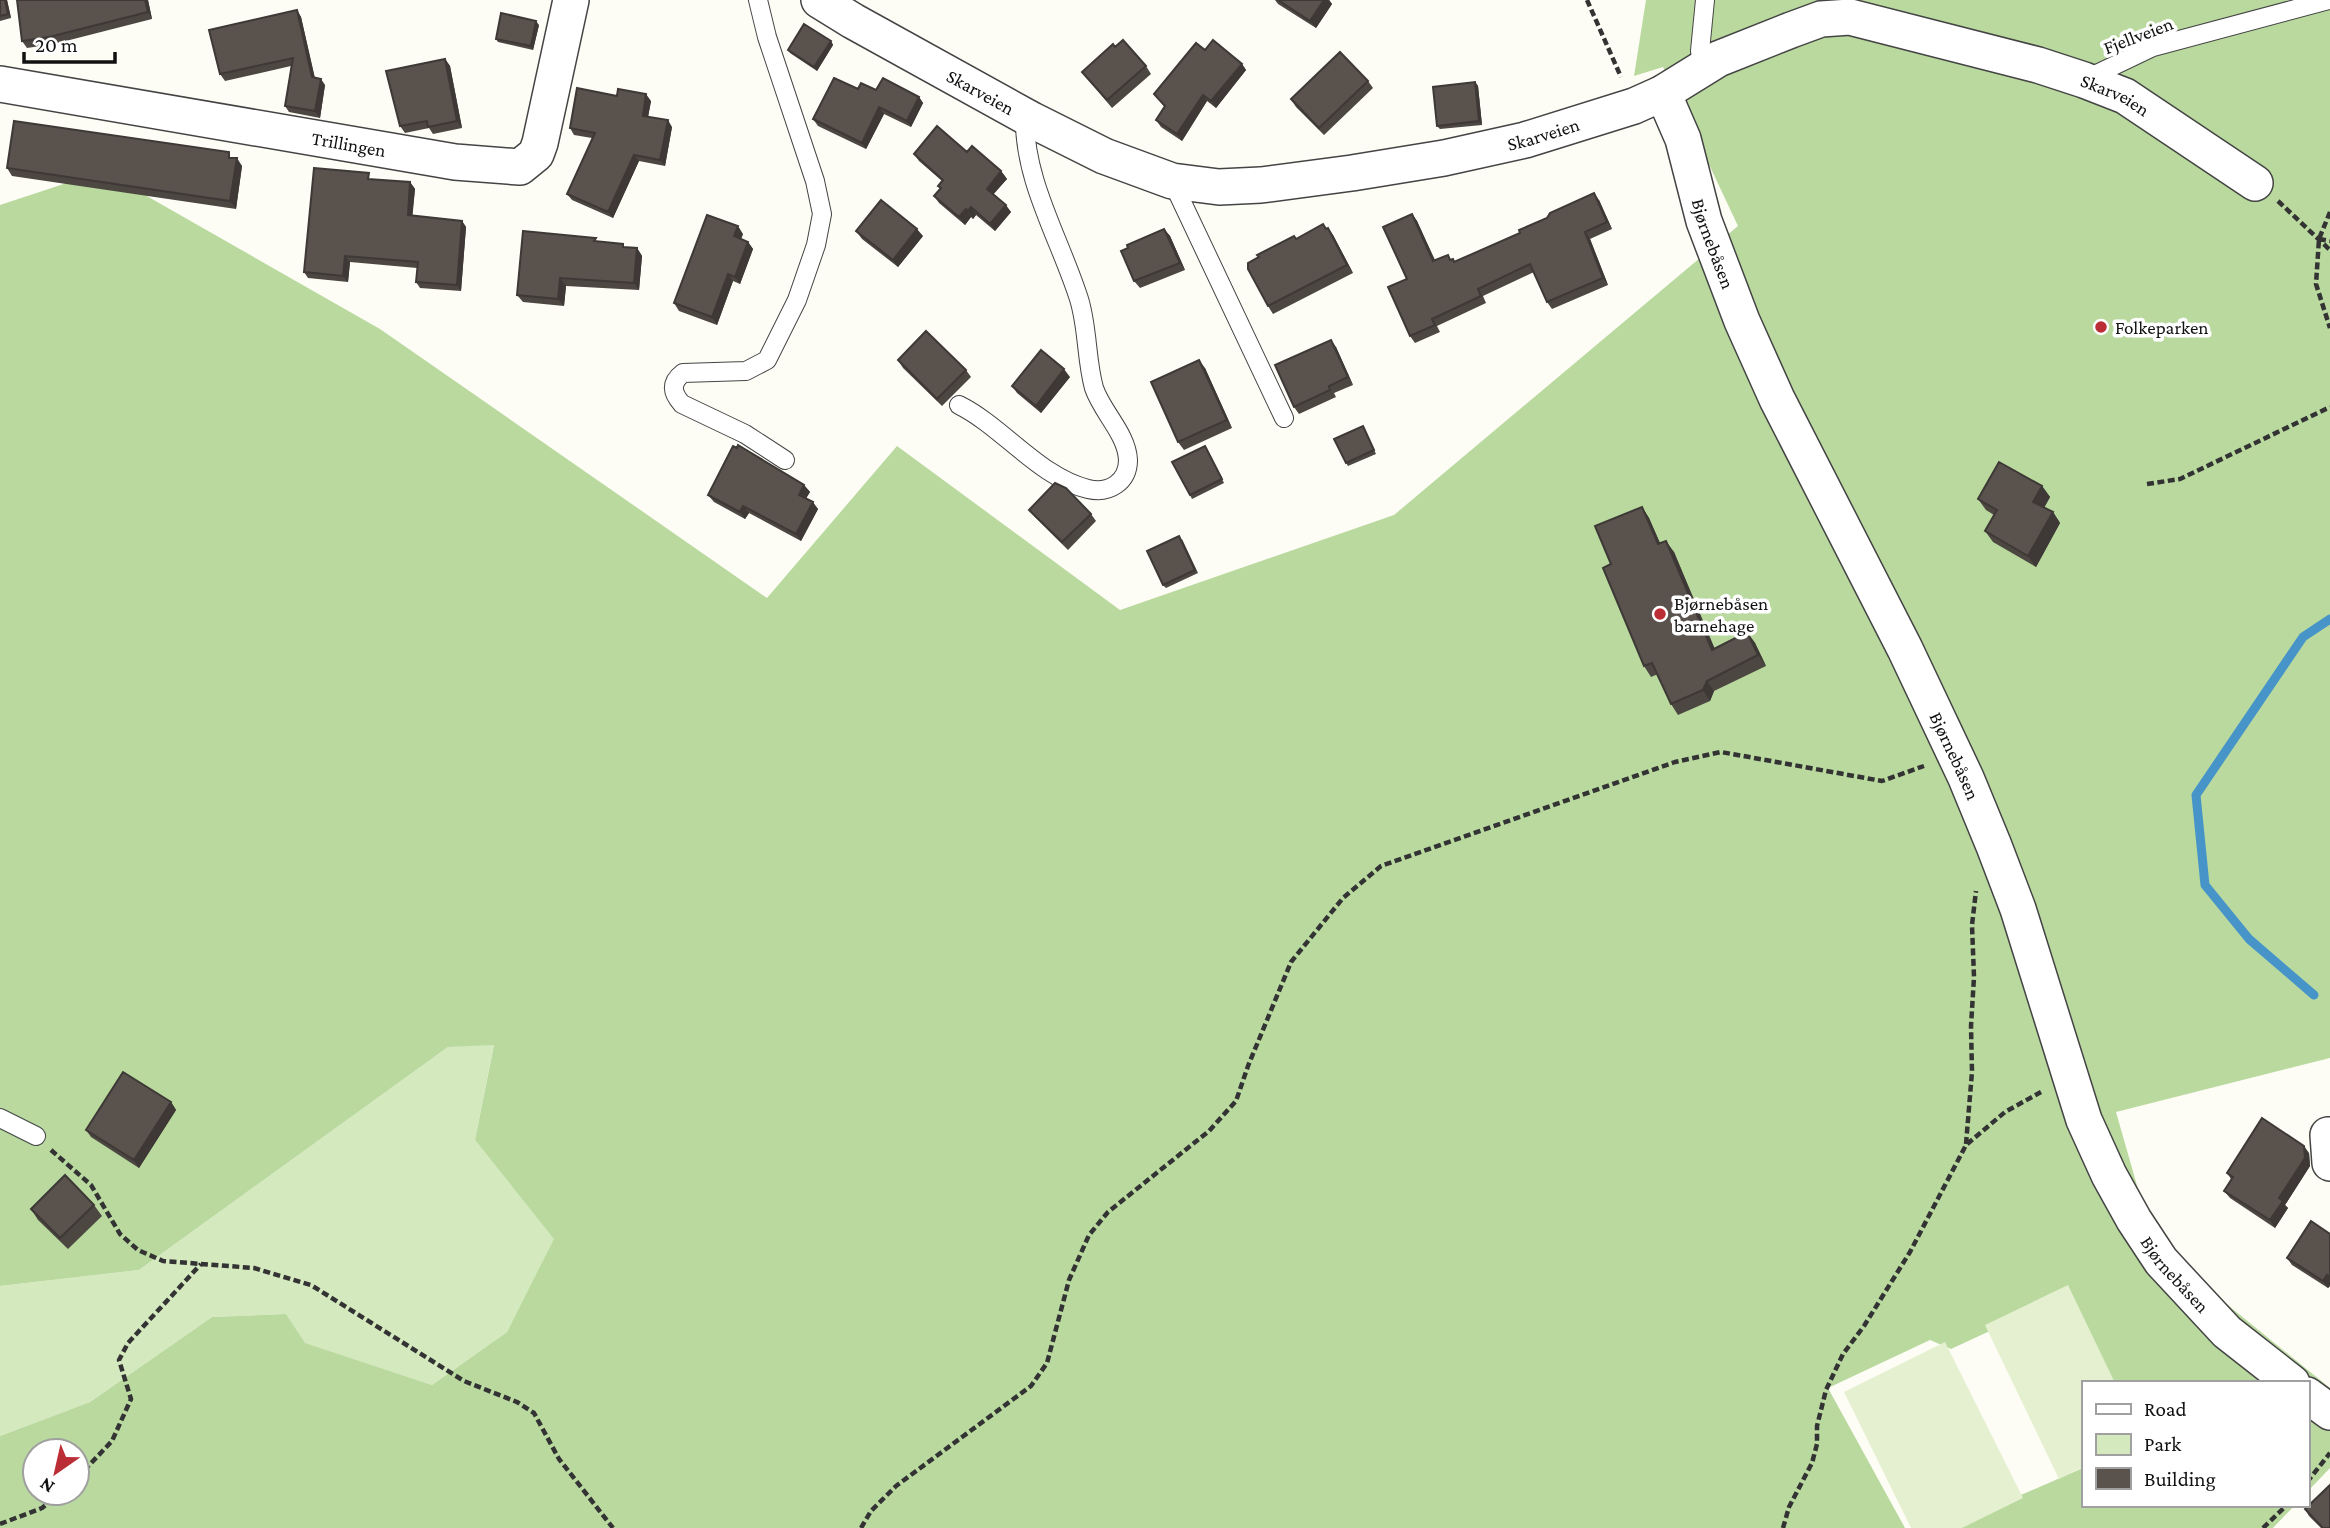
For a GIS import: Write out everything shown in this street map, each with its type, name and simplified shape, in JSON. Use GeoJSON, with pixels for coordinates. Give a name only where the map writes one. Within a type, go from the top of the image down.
{"type":"FeatureCollection","features":[{"type":"Feature","properties":{"kind":"street","name":"Trillingen"},"geometry":{"type":"LineString","coordinates":[[0,84],[455,162],[520,167],[536,154],[540,143],[571,0]]}},
{"type":"Feature","properties":{"kind":"street","name":"Skarveien"},"geometry":{"type":"LineString","coordinates":[[820,0],[865,28],[1025,116],[1104,156],[1172,181],[1219,187],[1261,185],[1418,163],[1525,140],[1649,100],[1718,60],[1791,30],[1821,19],[1850,17],[2038,65],[2124,96],[2255,183]]}},
{"type":"Feature","properties":{"kind":"street","name":"Bjørnebåsen"},"geometry":{"type":"LineString","coordinates":[[1649,100],[1683,139],[1704,221],[1742,321],[1777,400],[1905,649],[1994,846],[2018,909],[2084,1120],[2109,1175],[2161,1261],[2227,1332],[2289,1381]]}},
{"type":"Feature","properties":{"kind":"street"},"geometry":{"type":"LineString","coordinates":[[2309,1396],[2330,1412]]}},
{"type":"Feature","properties":{"kind":"lane"},"geometry":{"type":"LineString","coordinates":[[758,0],[767,37],[816,181],[822,214],[816,245],[797,300],[767,360],[746,372],[683,373],[677,378],[673,388],[674,396],[682,404],[746,434],[785,460]]}},
{"type":"Feature","properties":{"kind":"lane"},"geometry":{"type":"LineString","coordinates":[[1703,69],[1700,51],[1705,0]]}},
{"type":"Feature","properties":{"kind":"lane","name":"Fjellveien"},"geometry":{"type":"LineString","coordinates":[[2084,80],[2153,47],[2329,0]]}},
{"type":"Feature","properties":{"kind":"lane"},"geometry":{"type":"LineString","coordinates":[[959,405],[980,415],[1009,441],[1067,481],[1103,491],[1113,488],[1122,480],[1128,457],[1095,389],[1091,375],[1087,328],[1080,300],[1035,181],[1024,136],[1025,116]]}},
{"type":"Feature","properties":{"kind":"lane"},"geometry":{"type":"LineString","coordinates":[[1172,181],[1284,418]]}},
{"type":"Feature","properties":{"kind":"lane"},"geometry":{"type":"LineString","coordinates":[[0,1118],[36,1136]]}},
{"type":"Feature","properties":{"kind":"path"},"geometry":{"type":"LineString","coordinates":[[1587,0],[1649,100]]}},
{"type":"Feature","properties":{"kind":"path"},"geometry":{"type":"LineString","coordinates":[[2255,183],[2287,208],[2330,250]]}},
{"type":"Feature","properties":{"kind":"path"},"geometry":{"type":"LineString","coordinates":[[2330,212],[2319,239],[2316,284],[2330,328]]}},
{"type":"Feature","properties":{"kind":"path"},"geometry":{"type":"LineString","coordinates":[[2319,239],[2330,241]]}},
{"type":"Feature","properties":{"kind":"path"},"geometry":{"type":"LineString","coordinates":[[2147,484],[2180,479],[2330,407]]}},
{"type":"Feature","properties":{"kind":"path"},"geometry":{"type":"LineString","coordinates":[[861,1528],[871,1511],[896,1486],[1031,1386],[1047,1363],[1069,1280],[1089,1236],[1108,1212],[1209,1131],[1236,1101],[1291,962],[1343,898],[1381,866],[1675,762],[1721,752],[1882,781],[1955,755]]}},
{"type":"Feature","properties":{"kind":"path"},"geometry":{"type":"LineString","coordinates":[[1966,1145],[1972,1072],[1972,925],[1982,863],[1994,846]]}},
{"type":"Feature","properties":{"kind":"path"},"geometry":{"type":"LineString","coordinates":[[1783,1528],[1789,1507],[1812,1463],[1826,1390],[1843,1354],[1864,1326],[1910,1252],[1966,1145],[2006,1111],[2038,1093],[2071,1081]]}},
{"type":"Feature","properties":{"kind":"path"},"geometry":{"type":"LineString","coordinates":[[36,1136],[91,1185],[120,1234],[138,1250],[163,1261],[254,1268],[311,1285],[464,1381],[517,1402],[534,1413],[559,1459],[613,1528]]}},
{"type":"Feature","properties":{"kind":"path"},"geometry":{"type":"LineString","coordinates":[[91,1463],[112,1441],[131,1399],[119,1360],[128,1343],[201,1264]]}},
{"type":"Feature","properties":{"kind":"path"},"geometry":{"type":"LineString","coordinates":[[2309,1479],[2330,1453]]}},
{"type":"Feature","properties":{"kind":"path"},"geometry":{"type":"LineString","coordinates":[[0,1524],[43,1507]]}},
{"type":"Feature","properties":{"kind":"path"},"geometry":{"type":"LineString","coordinates":[[2263,1528],[2285,1507]]}},
{"type":"Feature","properties":{"kind":"green space"},"geometry":{"type":"Polygon","coordinates":[[[1646,0],[2330,0],[2330,1058],[2116,1112],[2154,1245],[2330,1388],[2330,1468],[2309,1490],[2309,1381],[2100,1381],[2065,1296],[1951,1349],[1930,1340],[1828,1388],[1905,1528],[0,1528],[0,1436],[90,1402],[212,1317],[286,1314],[305,1343],[432,1385],[507,1332],[554,1239],[475,1140],[494,1045],[448,1047],[139,1270],[0,1286],[0,205],[103,171],[380,329],[767,598],[897,446],[1120,610],[1394,515],[1738,226],[1663,67],[1634,76],[1646,0]]]}},
{"type":"Feature","properties":{"kind":"green space"},"geometry":{"type":"Polygon","coordinates":[[[494,1044],[475,1140],[555,1239],[507,1332],[432,1385],[304,1343],[286,1314],[212,1317],[90,1402],[0,1436],[0,1286],[139,1270],[448,1047],[494,1044]]]}},
{"type":"Feature","properties":{"kind":"green space"},"geometry":{"type":"Polygon","coordinates":[[[2068,1285],[2114,1381],[2082,1381],[2082,1468],[2059,1479],[1985,1325],[2068,1285]]]}},
{"type":"Feature","properties":{"kind":"green space"},"geometry":{"type":"Polygon","coordinates":[[[1945,1342],[2023,1498],[1962,1528],[1911,1528],[1844,1392],[1945,1342]]]}},
{"type":"Feature","properties":{"kind":"green space"},"geometry":{"type":"Polygon","coordinates":[[[2082,1468],[2082,1507],[2293,1507],[2273,1528],[1945,1528],[2082,1468]]]}},
{"type":"Feature","properties":{"kind":"building"},"geometry":{"type":"Polygon","coordinates":[[[0,0],[5,0],[8,14],[0,16],[0,0]]]}},
{"type":"Feature","properties":{"kind":"building"},"geometry":{"type":"Polygon","coordinates":[[[17,0],[145,0],[148,12],[49,37],[22,41],[17,0]]]}},
{"type":"Feature","properties":{"kind":"building"},"geometry":{"type":"Polygon","coordinates":[[[1278,0],[1324,0],[1310,21],[1278,0]]]}},
{"type":"Feature","properties":{"kind":"building"},"geometry":{"type":"Polygon","coordinates":[[[297,10],[312,77],[321,79],[315,111],[285,106],[293,58],[220,74],[209,30],[297,10]]]}},
{"type":"Feature","properties":{"kind":"building"},"geometry":{"type":"Polygon","coordinates":[[[501,13],[536,21],[531,46],[496,39],[501,13]]]}},
{"type":"Feature","properties":{"kind":"building"},"geometry":{"type":"Polygon","coordinates":[[[804,24],[831,41],[814,67],[788,50],[804,24]]]}},
{"type":"Feature","properties":{"kind":"building"},"geometry":{"type":"Polygon","coordinates":[[[1123,40],[1146,66],[1107,100],[1082,72],[1113,44],[1115,47],[1123,40]]]}},
{"type":"Feature","properties":{"kind":"building"},"geometry":{"type":"Polygon","coordinates":[[[1213,40],[1242,64],[1211,101],[1203,95],[1177,134],[1156,120],[1165,106],[1154,94],[1196,43],[1205,50],[1213,40]]]}},
{"type":"Feature","properties":{"kind":"building"},"geometry":{"type":"Polygon","coordinates":[[[1340,52],[1368,81],[1319,128],[1291,99],[1340,52]]]}},
{"type":"Feature","properties":{"kind":"building"},"geometry":{"type":"Polygon","coordinates":[[[445,59],[457,121],[428,127],[427,121],[400,126],[386,71],[445,59]]]}},
{"type":"Feature","properties":{"kind":"building"},"geometry":{"type":"Polygon","coordinates":[[[834,78],[858,89],[861,83],[876,90],[883,78],[919,97],[907,121],[879,107],[862,143],[813,119],[834,78]]]}},
{"type":"Feature","properties":{"kind":"building"},"geometry":{"type":"Polygon","coordinates":[[[1475,82],[1479,121],[1437,126],[1433,87],[1475,82]]]}},
{"type":"Feature","properties":{"kind":"building"},"geometry":{"type":"Polygon","coordinates":[[[577,88],[617,96],[618,89],[646,94],[643,116],[668,120],[660,160],[634,155],[608,212],[567,194],[595,133],[570,128],[577,88]]]}},
{"type":"Feature","properties":{"kind":"building"},"geometry":{"type":"Polygon","coordinates":[[[14,121],[229,152],[229,158],[237,158],[230,201],[7,168],[14,121]]]}},
{"type":"Feature","properties":{"kind":"building"},"geometry":{"type":"Polygon","coordinates":[[[937,126],[967,152],[972,146],[1001,171],[987,189],[1006,205],[990,224],[971,207],[959,217],[934,196],[941,188],[938,186],[943,180],[914,154],[937,126]]]}},
{"type":"Feature","properties":{"kind":"building"},"geometry":{"type":"Polygon","coordinates":[[[314,168],[369,173],[368,179],[410,182],[408,215],[462,221],[457,285],[416,282],[418,262],[345,256],[343,276],[304,272],[314,168]]]}},
{"type":"Feature","properties":{"kind":"building"},"geometry":{"type":"Polygon","coordinates":[[[1594,193],[1607,222],[1585,232],[1603,278],[1547,302],[1530,264],[1478,289],[1481,296],[1432,319],[1435,325],[1410,336],[1388,287],[1407,279],[1383,227],[1412,214],[1433,261],[1448,255],[1454,262],[1520,233],[1519,230],[1547,218],[1550,213],[1594,193]]]}},
{"type":"Feature","properties":{"kind":"building"},"geometry":{"type":"Polygon","coordinates":[[[881,200],[917,229],[893,260],[856,231],[881,200]]]}},
{"type":"Feature","properties":{"kind":"building"},"geometry":{"type":"Polygon","coordinates":[[[707,215],[738,226],[734,236],[748,242],[735,277],[728,274],[712,317],[674,303],[707,215]]]}},
{"type":"Feature","properties":{"kind":"building"},"geometry":{"type":"Polygon","coordinates":[[[1323,224],[1328,228],[1347,265],[1268,306],[1248,269],[1248,263],[1259,257],[1257,255],[1323,224]]]}},
{"type":"Feature","properties":{"kind":"building"},"geometry":{"type":"Polygon","coordinates":[[[1164,229],[1180,263],[1134,281],[1121,251],[1128,248],[1127,245],[1164,229]]]}},
{"type":"Feature","properties":{"kind":"building"},"geometry":{"type":"Polygon","coordinates":[[[523,231],[596,238],[594,241],[637,248],[634,283],[560,278],[558,299],[517,295],[523,231]]]}},
{"type":"Feature","properties":{"kind":"building"},"geometry":{"type":"Polygon","coordinates":[[[926,331],[966,370],[937,399],[898,360],[926,331]]]}},
{"type":"Feature","properties":{"kind":"building"},"geometry":{"type":"Polygon","coordinates":[[[1331,340],[1348,377],[1329,386],[1330,390],[1294,407],[1275,365],[1331,340]]]}},
{"type":"Feature","properties":{"kind":"building"},"geometry":{"type":"Polygon","coordinates":[[[1041,350],[1064,369],[1036,406],[1012,386],[1041,350]]]}},
{"type":"Feature","properties":{"kind":"building"},"geometry":{"type":"Polygon","coordinates":[[[1199,360],[1227,420],[1178,442],[1151,382],[1199,360]]]}},
{"type":"Feature","properties":{"kind":"building"},"geometry":{"type":"Polygon","coordinates":[[[1363,426],[1374,450],[1346,463],[1334,439],[1363,426]]]}},
{"type":"Feature","properties":{"kind":"building"},"geometry":{"type":"Polygon","coordinates":[[[738,445],[804,485],[799,495],[813,502],[796,534],[743,506],[740,512],[708,495],[733,446],[737,448],[738,445]]]}},
{"type":"Feature","properties":{"kind":"building"},"geometry":{"type":"Polygon","coordinates":[[[1205,446],[1222,479],[1190,495],[1172,462],[1205,446]]]}},
{"type":"Feature","properties":{"kind":"building"},"geometry":{"type":"Polygon","coordinates":[[[1999,462],[2042,486],[2033,502],[2053,512],[2028,556],[1985,531],[1997,510],[1978,499],[1999,462]]]}},
{"type":"Feature","properties":{"kind":"building"},"geometry":{"type":"Polygon","coordinates":[[[1055,483],[1066,488],[1091,514],[1062,542],[1029,510],[1055,483]]]}},
{"type":"Feature","properties":{"kind":"building"},"geometry":{"type":"Polygon","coordinates":[[[1642,507],[1658,544],[1666,541],[1712,650],[1747,632],[1758,655],[1707,681],[1703,690],[1671,704],[1652,663],[1644,666],[1603,568],[1611,564],[1595,526],[1642,507]]]}},
{"type":"Feature","properties":{"kind":"building"},"geometry":{"type":"Polygon","coordinates":[[[1179,536],[1195,570],[1163,585],[1147,551],[1179,536]]]}},
{"type":"Feature","properties":{"kind":"building"},"geometry":{"type":"Polygon","coordinates":[[[123,1072],[171,1102],[134,1160],[86,1130],[123,1072]]]}},
{"type":"Feature","properties":{"kind":"building"},"geometry":{"type":"Polygon","coordinates":[[[2262,1118],[2304,1146],[2305,1158],[2279,1198],[2283,1201],[2270,1220],[2224,1191],[2233,1177],[2227,1173],[2262,1118]]]}},
{"type":"Feature","properties":{"kind":"building"},"geometry":{"type":"Polygon","coordinates":[[[65,1175],[94,1205],[60,1238],[31,1209],[65,1175]]]}},
{"type":"Feature","properties":{"kind":"building"},"geometry":{"type":"Polygon","coordinates":[[[2311,1221],[2330,1234],[2330,1277],[2327,1275],[2323,1281],[2287,1258],[2311,1221]]]}},
{"type":"Feature","properties":{"kind":"building"},"geometry":{"type":"Polygon","coordinates":[[[2330,1485],[2330,1528],[2323,1528],[2305,1509],[2330,1485]]]}},
{"type":"Feature","properties":{"kind":"waterway"},"geometry":{"type":"LineString","coordinates":[[2314,995],[2249,939],[2205,885],[2196,795],[2303,637],[2330,619]]}},
{"type":"Feature","properties":{"kind":"place","name":"Folkeparken"},"geometry":{"type":"Point","coordinates":[2101,327]}},
{"type":"Feature","properties":{"kind":"place","name":"Bjørnebåsen barnehage"},"geometry":{"type":"Point","coordinates":[1660,614]}}]}
